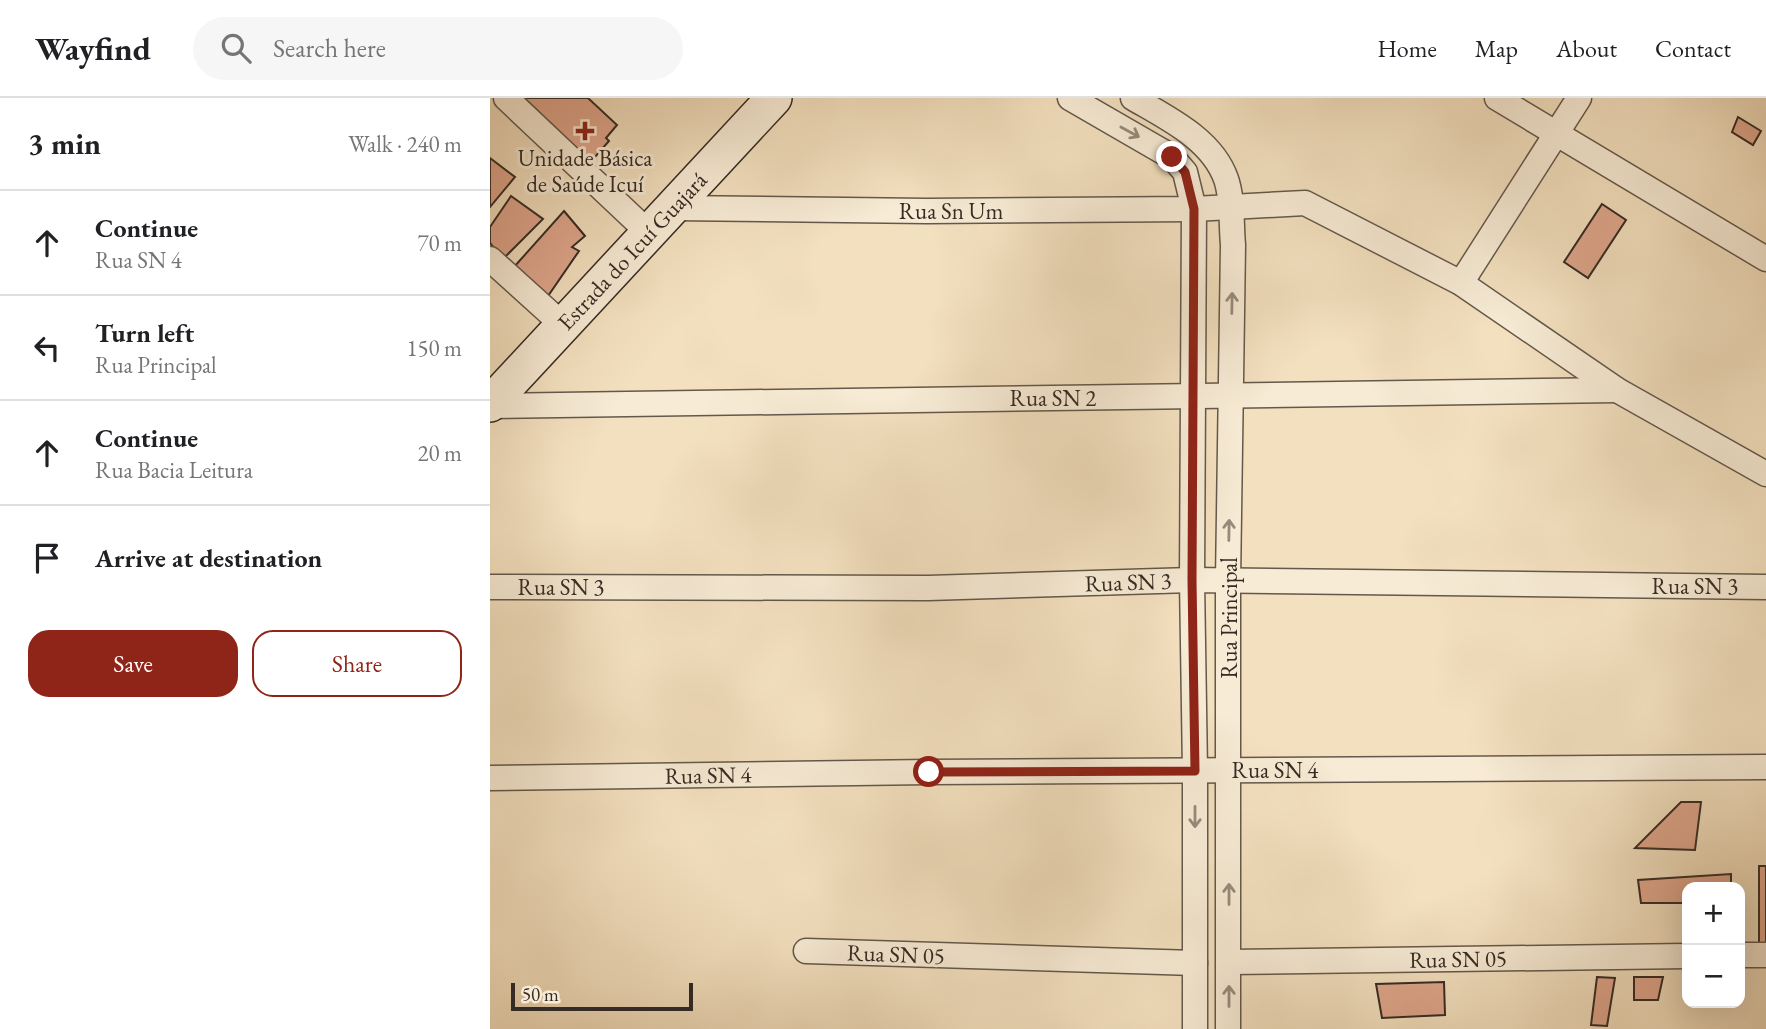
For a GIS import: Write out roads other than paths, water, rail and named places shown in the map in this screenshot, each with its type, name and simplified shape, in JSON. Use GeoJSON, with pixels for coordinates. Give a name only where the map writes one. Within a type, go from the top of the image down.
{"type":"FeatureCollection","features":[{"type":"Feature","properties":{"kind":"street"},"geometry":{"type":"LineString","coordinates":[[506,98],[649,233]]}},
{"type":"Feature","properties":{"kind":"street","name":"Estrada do Icuí Guajará"},"geometry":{"type":"LineString","coordinates":[[490,405],[774,98]]}},
{"type":"Feature","properties":{"kind":"street","name":"Rua Principal"},"geometry":{"type":"LineString","coordinates":[[1070,98],[1172,157],[1185,172],[1194,209],[1192,580],[1195,1029]]}},
{"type":"Feature","properties":{"kind":"street","name":"Rua Principal"},"geometry":{"type":"LineString","coordinates":[[1133,98],[1172,121],[1200,142],[1219,164],[1227,182],[1230,208],[1233,245],[1228,581],[1228,1029]]}},
{"type":"Feature","properties":{"kind":"street"},"geometry":{"type":"LineString","coordinates":[[1497,98],[1766,259]]}},
{"type":"Feature","properties":{"kind":"street"},"geometry":{"type":"LineString","coordinates":[[1461,283],[1579,98]]}},
{"type":"Feature","properties":{"kind":"street","name":"Rua Sn Um"},"geometry":{"type":"LineString","coordinates":[[673,208],[927,211],[1194,209],[1306,203],[1461,283],[1617,390],[1766,474]]}},
{"type":"Feature","properties":{"kind":"street"},"geometry":{"type":"LineString","coordinates":[[490,259],[563,325]]}},
{"type":"Feature","properties":{"kind":"street","name":"Rua SN 2"},"geometry":{"type":"LineString","coordinates":[[490,405],[1617,390]]}},
{"type":"Feature","properties":{"kind":"street","name":"Rua SN 3"},"geometry":{"type":"LineString","coordinates":[[490,587],[928,588],[1192,580],[1766,587]]}},
{"type":"Feature","properties":{"kind":"street","name":"Rua SN 4"},"geometry":{"type":"LineString","coordinates":[[490,778],[929,772],[1766,767]]}},
{"type":"Feature","properties":{"kind":"street","name":"Rua SN 05"},"geometry":{"type":"LineString","coordinates":[[806,951],[1195,963]]}},
{"type":"Feature","properties":{"kind":"street"},"geometry":{"type":"LineString","coordinates":[[1745,955],[1766,955]]}},
{"type":"Feature","properties":{"kind":"street","name":"Rua SN 05"},"geometry":{"type":"LineString","coordinates":[[1229,962],[1682,956]]}},
{"type":"Feature","properties":{"kind":"place","name":"Unidade Básica de Saúde Icuí"},"geometry":{"type":"Point","coordinates":[585,131]}}]}
